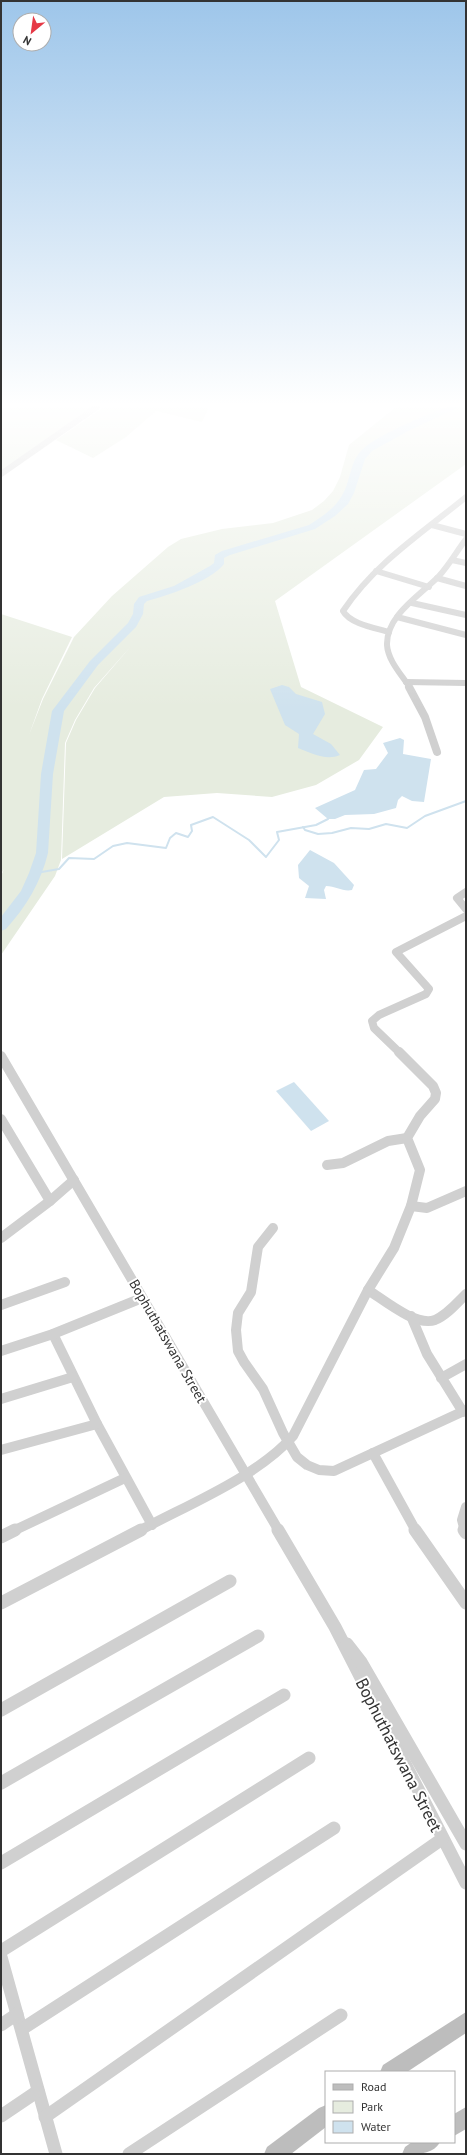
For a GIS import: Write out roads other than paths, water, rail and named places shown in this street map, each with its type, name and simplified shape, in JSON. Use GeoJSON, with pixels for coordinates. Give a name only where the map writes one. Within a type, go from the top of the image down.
{"type":"FeatureCollection","features":[{"type":"Feature","properties":{"kind":"main road"},"geometry":{"type":"LineString","coordinates":[[392,2071],[466,2022]]}},
{"type":"Feature","properties":{"kind":"main road"},"geometry":{"type":"LineString","coordinates":[[274,2154],[325,2116]]}},
{"type":"Feature","properties":{"kind":"main road"},"geometry":{"type":"LineString","coordinates":[[455,2125],[466,2117]]}},
{"type":"Feature","properties":{"kind":"main road"},"geometry":{"type":"LineString","coordinates":[[412,2154],[428,2143]]}},
{"type":"Feature","properties":{"kind":"street"},"geometry":{"type":"LineString","coordinates":[[389,632],[353,620],[344,615],[344,611],[354,592],[401,546],[432,525],[453,508]]}},
{"type":"Feature","properties":{"kind":"street"},"geometry":{"type":"LineString","coordinates":[[432,525],[466,534]]}},
{"type":"Feature","properties":{"kind":"street"},"geometry":{"type":"LineString","coordinates":[[437,752],[432,734],[406,682],[389,655],[389,632],[397,617],[437,578],[465,543]]}},
{"type":"Feature","properties":{"kind":"street"},"geometry":{"type":"LineString","coordinates":[[452,560],[466,563]]}},
{"type":"Feature","properties":{"kind":"street"},"geometry":{"type":"LineString","coordinates":[[376,571],[428,587]]}},
{"type":"Feature","properties":{"kind":"street"},"geometry":{"type":"LineString","coordinates":[[437,578],[466,586]]}},
{"type":"Feature","properties":{"kind":"street"},"geometry":{"type":"LineString","coordinates":[[412,603],[466,615]]}},
{"type":"Feature","properties":{"kind":"street"},"geometry":{"type":"LineString","coordinates":[[397,617],[466,634]]}},
{"type":"Feature","properties":{"kind":"street"},"geometry":{"type":"LineString","coordinates":[[406,682],[466,683]]}},
{"type":"Feature","properties":{"kind":"street"},"geometry":{"type":"LineString","coordinates":[[466,892],[457,898],[466,909]]}},
{"type":"Feature","properties":{"kind":"street"},"geometry":{"type":"LineString","coordinates":[[407,1138],[420,1116],[435,1099],[436,1093],[433,1086],[374,1028],[372,1021],[379,1015],[426,994],[429,989],[396,952],[465,918]]}},
{"type":"Feature","properties":{"kind":"street","name":"Bophuthatswana Street"},"geometry":{"type":"LineString","coordinates":[[1,1056],[335,1627],[442,1839],[466,1883]]}},
{"type":"Feature","properties":{"kind":"street"},"geometry":{"type":"LineString","coordinates":[[1,1119],[9,1130],[50,1202]]}},
{"type":"Feature","properties":{"kind":"street"},"geometry":{"type":"LineString","coordinates":[[327,1165],[342,1163],[388,1141],[407,1138]]}},
{"type":"Feature","properties":{"kind":"street"},"geometry":{"type":"LineString","coordinates":[[1,1603],[80,1564],[246,1474],[288,1444],[302,1421],[368,1290],[394,1248],[411,1206],[420,1170],[407,1138]]}},
{"type":"Feature","properties":{"kind":"street"},"geometry":{"type":"LineString","coordinates":[[1,1238],[50,1202],[74,1180]]}},
{"type":"Feature","properties":{"kind":"street"},"geometry":{"type":"LineString","coordinates":[[411,1206],[427,1208],[466,1192]]}},
{"type":"Feature","properties":{"kind":"street"},"geometry":{"type":"LineString","coordinates":[[273,1228],[260,1242],[256,1253],[251,1293],[237,1316],[238,1351],[266,1394],[288,1444],[311,1469],[322,1472],[334,1471],[464,1411],[441,1378],[418,1337],[411,1316]]}},
{"type":"Feature","properties":{"kind":"street"},"geometry":{"type":"LineString","coordinates":[[1,1305],[65,1282]]}},
{"type":"Feature","properties":{"kind":"street"},"geometry":{"type":"LineString","coordinates":[[368,1290],[411,1316],[427,1322],[436,1319],[466,1294]]}},
{"type":"Feature","properties":{"kind":"street"},"geometry":{"type":"LineString","coordinates":[[1,1350],[53,1334],[142,1298]]}},
{"type":"Feature","properties":{"kind":"street"},"geometry":{"type":"LineString","coordinates":[[53,1334],[73,1378],[125,1478],[152,1524]]}},
{"type":"Feature","properties":{"kind":"street"},"geometry":{"type":"LineString","coordinates":[[441,1378],[466,1364]]}},
{"type":"Feature","properties":{"kind":"street"},"geometry":{"type":"LineString","coordinates":[[1,1399],[73,1378]]}},
{"type":"Feature","properties":{"kind":"street"},"geometry":{"type":"LineString","coordinates":[[1,1450],[97,1424]]}},
{"type":"Feature","properties":{"kind":"street"},"geometry":{"type":"LineString","coordinates":[[373,1453],[414,1529],[466,1603]]}},
{"type":"Feature","properties":{"kind":"street"},"geometry":{"type":"LineString","coordinates":[[1,1537],[125,1478]]}},
{"type":"Feature","properties":{"kind":"street"},"geometry":{"type":"LineString","coordinates":[[466,1507],[461,1516],[466,1533]]}},
{"type":"Feature","properties":{"kind":"street"},"geometry":{"type":"LineString","coordinates":[[1,1710],[230,1581]]}},
{"type":"Feature","properties":{"kind":"street","name":"Bophuthatswana Street"},"geometry":{"type":"LineString","coordinates":[[335,1627],[361,1662],[466,1844]]}},
{"type":"Feature","properties":{"kind":"street"},"geometry":{"type":"LineString","coordinates":[[1,1783],[258,1636]]}},
{"type":"Feature","properties":{"kind":"street"},"geometry":{"type":"LineString","coordinates":[[1,1863],[284,1695]]}},
{"type":"Feature","properties":{"kind":"street"},"geometry":{"type":"LineString","coordinates":[[1,1951],[309,1758]]}},
{"type":"Feature","properties":{"kind":"street"},"geometry":{"type":"LineString","coordinates":[[22,2029],[334,1828]]}},
{"type":"Feature","properties":{"kind":"street"},"geometry":{"type":"LineString","coordinates":[[45,2117],[442,1839]]}},
{"type":"Feature","properties":{"kind":"street"},"geometry":{"type":"LineString","coordinates":[[1,1958],[56,2154]]}},
{"type":"Feature","properties":{"kind":"street"},"geometry":{"type":"LineString","coordinates":[[1,2025],[17,2014]]}},
{"type":"Feature","properties":{"kind":"street"},"geometry":{"type":"LineString","coordinates":[[129,2154],[341,2015]]}},
{"type":"Feature","properties":{"kind":"street"},"geometry":{"type":"LineString","coordinates":[[1,2116],[38,2091]]}},
{"type":"Feature","properties":{"kind":"water"},"geometry":{"type":"Polygon","coordinates":[[[282,685],[289,687],[296,694],[322,702],[325,714],[313,734],[331,744],[340,755],[335,757],[324,757],[298,748],[299,734],[285,725],[270,689],[282,685]]]}},
{"type":"Feature","properties":{"kind":"water"},"geometry":{"type":"Polygon","coordinates":[[[400,738],[404,740],[403,754],[431,759],[424,802],[412,801],[402,796],[398,800],[396,808],[374,814],[345,815],[335,819],[328,819],[315,808],[355,790],[364,770],[376,769],[388,753],[383,743],[400,738]]]}},
{"type":"Feature","properties":{"kind":"water"},"geometry":{"type":"Polygon","coordinates":[[[310,850],[334,863],[354,885],[352,890],[326,886],[324,890],[326,899],[305,898],[309,886],[299,878],[298,865],[310,850]]]}},
{"type":"Feature","properties":{"kind":"water"},"geometry":{"type":"Polygon","coordinates":[[[294,1082],[329,1121],[311,1131],[276,1091],[294,1082]]]}},
{"type":"Feature","properties":{"kind":"waterway"},"geometry":{"type":"LineString","coordinates":[[1,926],[15,910],[27,892],[36,873],[42,853],[47,774],[58,711],[94,663],[132,625],[138,614],[139,604],[143,599],[178,588],[214,568],[219,564],[219,557],[226,553],[312,527],[340,508]]}},
{"type":"Feature","properties":{"kind":"waterway"},"geometry":{"type":"LineString","coordinates":[[303,827],[305,830],[318,834],[332,833],[351,828],[369,829],[386,824],[407,828],[425,816],[466,801]]}},
{"type":"Feature","properties":{"kind":"waterway"},"geometry":{"type":"LineString","coordinates":[[36,873],[59,869],[69,858],[94,859],[113,846],[127,843],[166,848],[170,838],[176,833],[188,837],[192,831],[191,825],[213,817],[249,840],[266,857],[279,840],[277,832],[303,827]]}},
{"type":"Feature","properties":{"kind":"waterway"},"geometry":{"type":"LineString","coordinates":[[303,827],[316,825],[328,819]]}}]}
